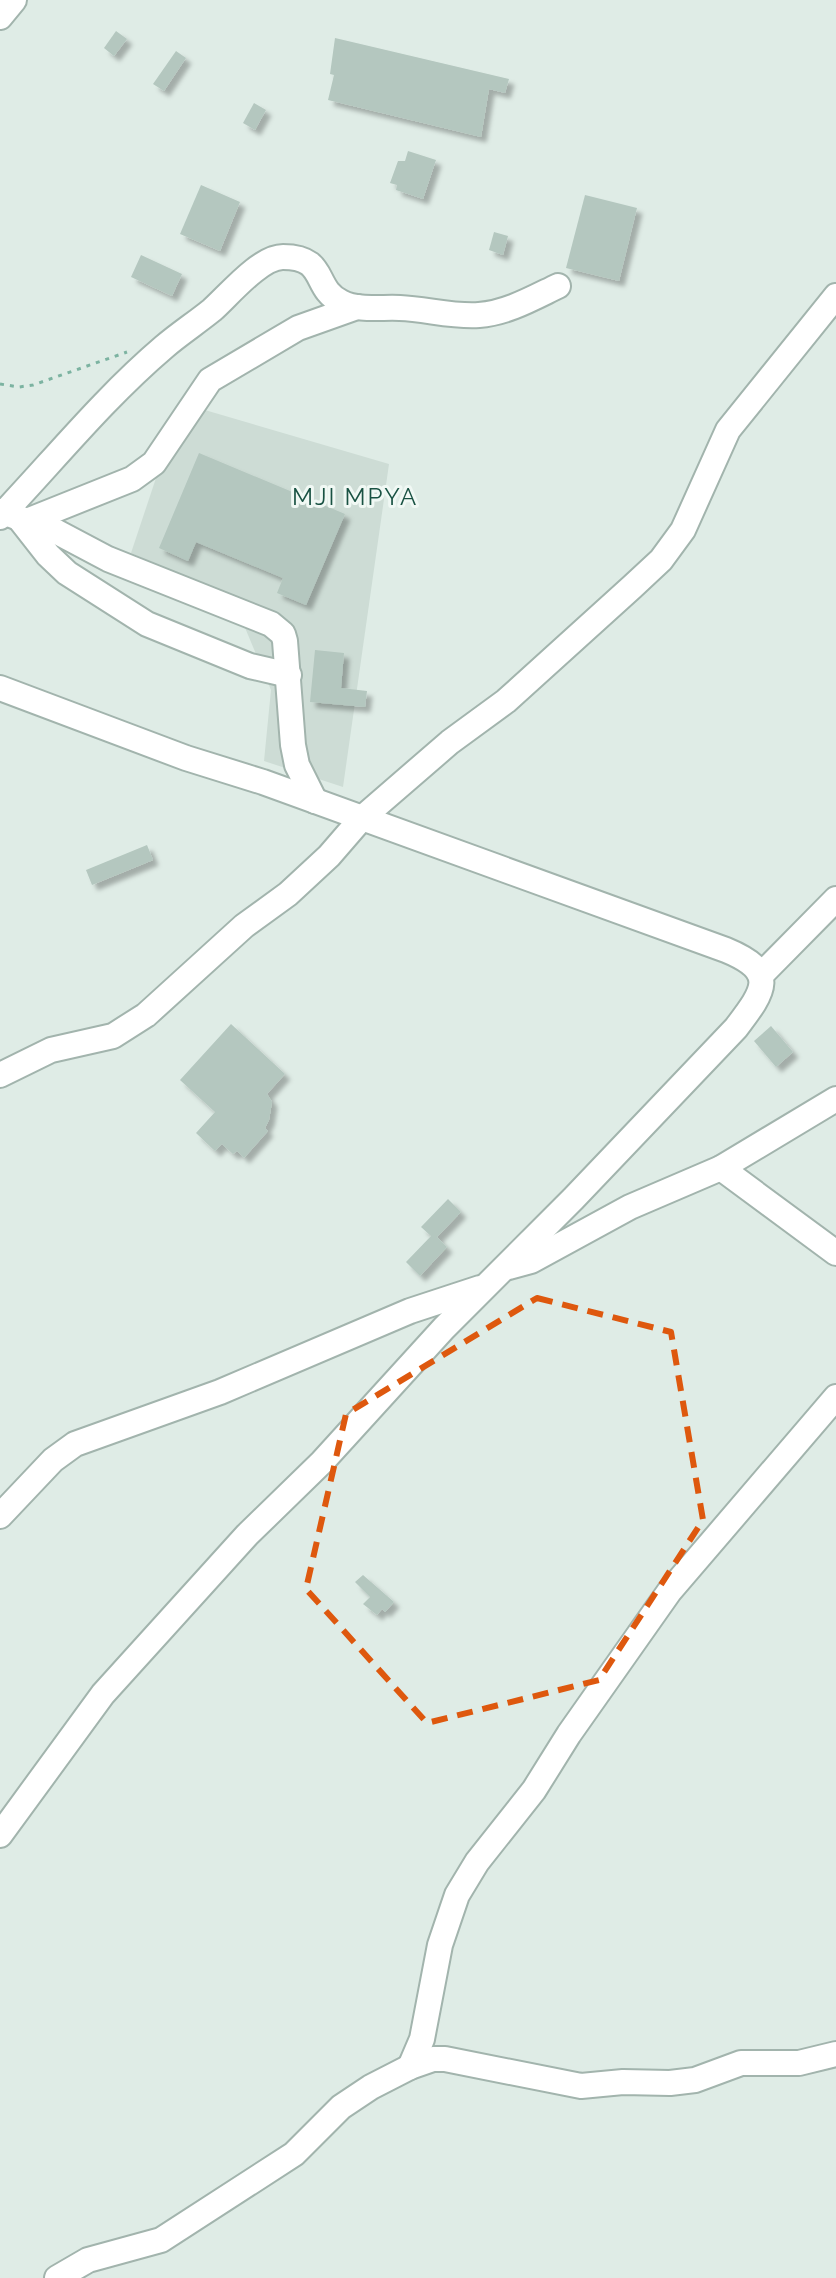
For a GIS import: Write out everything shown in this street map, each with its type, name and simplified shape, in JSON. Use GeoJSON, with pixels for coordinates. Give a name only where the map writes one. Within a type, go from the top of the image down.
{"type":"FeatureCollection","features":[{"type":"Feature","properties":{"kind":"street"},"geometry":{"type":"LineString","coordinates":[[0,17],[14,0]]}},
{"type":"Feature","properties":{"kind":"street"},"geometry":{"type":"LineString","coordinates":[[10,516],[89,420],[163,348],[274,258],[302,259],[313,265],[329,294],[342,303],[357,307],[481,315],[512,307],[558,286]]}},
{"type":"Feature","properties":{"kind":"street"},"geometry":{"type":"LineString","coordinates":[[0,1075],[51,1050],[113,1036],[146,1015],[244,926],[288,894],[329,856],[361,819],[450,742],[506,701],[661,560],[683,530],[728,430],[836,296]]}},
{"type":"Feature","properties":{"kind":"street"},"geometry":{"type":"LineString","coordinates":[[10,516],[132,479],[154,463],[210,380],[298,328],[357,307]]}},
{"type":"Feature","properties":{"kind":"street"},"geometry":{"type":"LineString","coordinates":[[10,516],[67,573],[147,624],[250,666],[289,675]]}},
{"type":"Feature","properties":{"kind":"street"},"geometry":{"type":"LineString","coordinates":[[10,516],[57,532],[108,559],[271,624],[283,634],[297,765],[315,801]]}},
{"type":"Feature","properties":{"kind":"street"},"geometry":{"type":"LineString","coordinates":[[0,688],[186,758],[315,801],[726,950],[755,965],[761,975],[761,989],[756,1001],[736,1028],[444,1328],[322,1462],[247,1535],[103,1694],[0,1835]]}},
{"type":"Feature","properties":{"kind":"street"},"geometry":{"type":"LineString","coordinates":[[761,975],[836,899]]}},
{"type":"Feature","properties":{"kind":"street"},"geometry":{"type":"LineString","coordinates":[[0,1516],[53,1460],[75,1444],[220,1392],[531,1261],[630,1207],[721,1168],[836,1099]]}},
{"type":"Feature","properties":{"kind":"street"},"geometry":{"type":"LineString","coordinates":[[721,1168],[836,1253]]}},
{"type":"Feature","properties":{"kind":"street"},"geometry":{"type":"LineString","coordinates":[[410,2067],[422,2039],[440,1945],[457,1895],[477,1862],[534,1790],[569,1734],[669,1592],[836,1397]]}},
{"type":"Feature","properties":{"kind":"street"},"geometry":{"type":"LineString","coordinates":[[57,2278],[88,2260],[151,2243],[168,2235],[294,2154],[341,2107],[371,2087],[410,2067],[440,2058],[581,2086],[695,2080],[741,2063],[799,2063],[836,2054]]}},
{"type":"Feature","properties":{"kind":"path"},"geometry":{"type":"LineString","coordinates":[[0,384],[19,387],[33,385],[119,354],[163,348]]}},
{"type":"Feature","properties":{"kind":"highlighted area"},"geometry":{"type":"Polygon","coordinates":[[[537,1298],[671,1332],[703,1520],[599,1680],[427,1723],[306,1589],[346,1414],[537,1298]]]}},
{"type":"Feature","properties":{"kind":"shaded area"},"geometry":{"type":"Polygon","coordinates":[[[181,403],[389,464],[343,787],[264,761],[271,690],[233,599],[131,553],[181,403]]]}},
{"type":"Feature","properties":{"kind":"building"},"geometry":{"type":"Polygon","coordinates":[[[116,31],[127,39],[114,56],[104,48],[116,31]]]}},
{"type":"Feature","properties":{"kind":"building"},"geometry":{"type":"Polygon","coordinates":[[[335,38],[509,79],[505,93],[489,89],[481,137],[328,100],[334,75],[330,74],[335,38]]]}},
{"type":"Feature","properties":{"kind":"building"},"geometry":{"type":"Polygon","coordinates":[[[176,51],[186,58],[164,91],[153,84],[176,51]]]}},
{"type":"Feature","properties":{"kind":"building"},"geometry":{"type":"Polygon","coordinates":[[[254,103],[266,110],[255,130],[243,123],[254,103]]]}},
{"type":"Feature","properties":{"kind":"building"},"geometry":{"type":"Polygon","coordinates":[[[408,151],[436,160],[423,199],[396,190],[397,185],[390,183],[398,161],[405,161],[408,151]]]}},
{"type":"Feature","properties":{"kind":"building"},"geometry":{"type":"Polygon","coordinates":[[[201,185],[240,202],[220,251],[180,234],[201,185]]]}},
{"type":"Feature","properties":{"kind":"building"},"geometry":{"type":"Polygon","coordinates":[[[585,195],[637,208],[619,281],[566,268],[585,195]]]}},
{"type":"Feature","properties":{"kind":"building"},"geometry":{"type":"Polygon","coordinates":[[[494,232],[508,236],[503,255],[489,250],[494,232]]]}},
{"type":"Feature","properties":{"kind":"building"},"geometry":{"type":"Polygon","coordinates":[[[141,255],[182,274],[172,296],[131,277],[141,255]]]}},
{"type":"Feature","properties":{"kind":"building"},"geometry":{"type":"Polygon","coordinates":[[[199,453],[345,514],[306,605],[277,593],[283,578],[196,542],[188,561],[159,548],[199,453]]]}},
{"type":"Feature","properties":{"kind":"building"},"geometry":{"type":"Polygon","coordinates":[[[315,650],[344,653],[341,688],[367,691],[365,707],[310,702],[315,650]]]}},
{"type":"Feature","properties":{"kind":"building"},"geometry":{"type":"Polygon","coordinates":[[[147,845],[153,860],[92,885],[86,870],[147,845]]]}},
{"type":"Feature","properties":{"kind":"building"},"geometry":{"type":"Polygon","coordinates":[[[231,1024],[285,1074],[267,1094],[272,1102],[265,1128],[268,1131],[244,1158],[237,1151],[233,1154],[222,1144],[215,1151],[196,1133],[215,1112],[180,1080],[231,1024]]]}},
{"type":"Feature","properties":{"kind":"building"},"geometry":{"type":"Polygon","coordinates":[[[771,1026],[793,1052],[776,1067],[754,1041],[771,1026]]]}},
{"type":"Feature","properties":{"kind":"building"},"geometry":{"type":"Polygon","coordinates":[[[448,1199],[461,1212],[437,1237],[447,1247],[420,1276],[406,1262],[431,1236],[421,1227],[448,1199]]]}},
{"type":"Feature","properties":{"kind":"building"},"geometry":{"type":"Polygon","coordinates":[[[363,1575],[394,1602],[385,1612],[382,1609],[377,1615],[363,1604],[370,1597],[355,1582],[363,1575]]]}},
{"type":"Feature","properties":{"kind":"district","name":"MJI MPYA"},"geometry":{"type":"Point","coordinates":[355,497]}}]}
